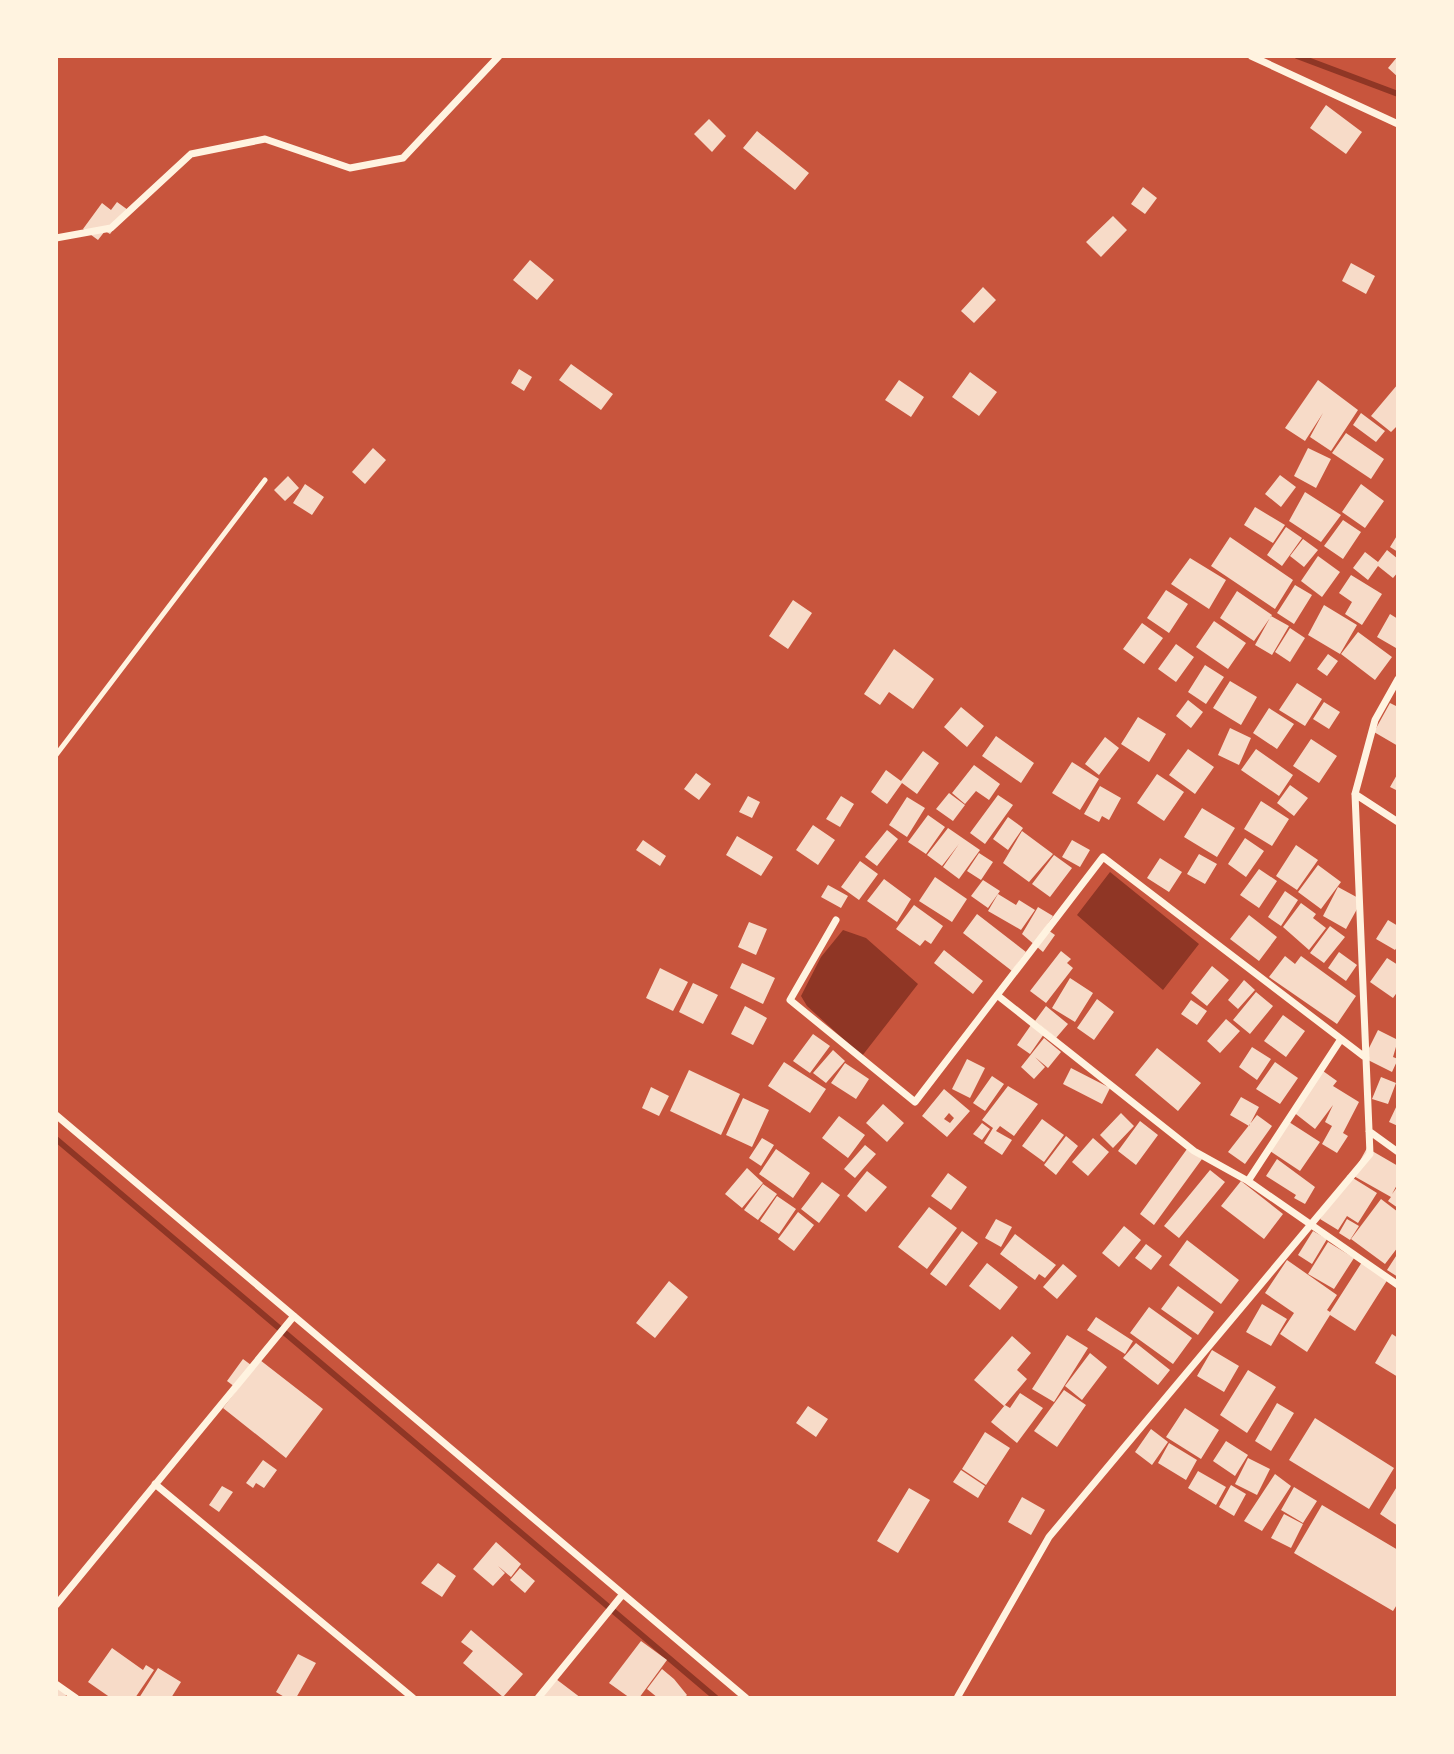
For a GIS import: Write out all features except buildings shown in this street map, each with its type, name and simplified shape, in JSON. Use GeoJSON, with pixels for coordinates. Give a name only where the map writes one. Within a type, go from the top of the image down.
{"type":"FeatureCollection","features":[{"type":"Feature","properties":{"kind":"street"},"geometry":{"type":"LineString","coordinates":[[56,239],[110,228],[191,154],[265,139],[350,168],[403,158],[499,56]]}},
{"type":"Feature","properties":{"kind":"street"},"geometry":{"type":"LineString","coordinates":[[1251,56],[1398,124]]}},
{"type":"Feature","properties":{"kind":"street"},"geometry":{"type":"LineString","coordinates":[[957,1698],[1049,1537],[1370,1154],[1355,794],[1375,720],[1398,679]]}},
{"type":"Feature","properties":{"kind":"street"},"geometry":{"type":"LineString","coordinates":[[1355,794],[1398,822]]}},
{"type":"Feature","properties":{"kind":"street"},"geometry":{"type":"LineString","coordinates":[[836,920],[790,1000],[915,1102],[1103,857],[1366,1058]]}},
{"type":"Feature","properties":{"kind":"street"},"geometry":{"type":"LineString","coordinates":[[997,995],[1194,1151],[1248,1181],[1398,1285]]}},
{"type":"Feature","properties":{"kind":"street"},"geometry":{"type":"LineString","coordinates":[[1248,1181],[1341,1039]]}},
{"type":"Feature","properties":{"kind":"street"},"geometry":{"type":"LineString","coordinates":[[56,1115],[746,1698]]}},
{"type":"Feature","properties":{"kind":"street"},"geometry":{"type":"LineString","coordinates":[[1369,1131],[1398,1152]]}},
{"type":"Feature","properties":{"kind":"street"},"geometry":{"type":"LineString","coordinates":[[56,1605],[294,1316]]}},
{"type":"Feature","properties":{"kind":"street"},"geometry":{"type":"LineString","coordinates":[[155,1484],[412,1698]]}},
{"type":"Feature","properties":{"kind":"street"},"geometry":{"type":"LineString","coordinates":[[538,1698],[623,1594]]}},
{"type":"Feature","properties":{"kind":"street"},"geometry":{"type":"LineString","coordinates":[[56,1684],[76,1698]]}},
{"type":"Feature","properties":{"kind":"lane"},"geometry":{"type":"LineString","coordinates":[[56,755],[265,480]]}},
{"type":"Feature","properties":{"kind":"shaded area"},"geometry":{"type":"Polygon","coordinates":[[[1110,872],[1199,944],[1163,990],[1077,915],[1110,872]]]}},
{"type":"Feature","properties":{"kind":"shaded area"},"geometry":{"type":"Polygon","coordinates":[[[843,930],[866,938],[918,984],[862,1056],[807,1006],[801,996],[821,957],[843,930]]]}},
{"type":"Feature","properties":{"kind":"waterway"},"geometry":{"type":"LineString","coordinates":[[1297,56],[1398,94]]}},
{"type":"Feature","properties":{"kind":"waterway"},"geometry":{"type":"LineString","coordinates":[[56,1139],[716,1698]]}}]}
